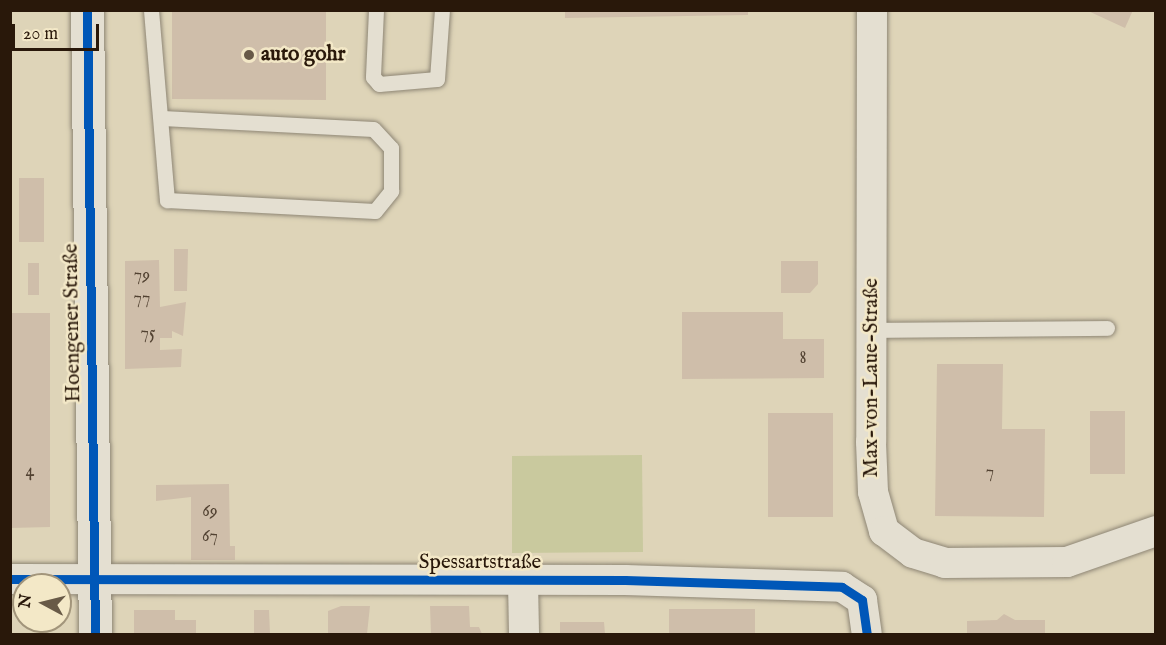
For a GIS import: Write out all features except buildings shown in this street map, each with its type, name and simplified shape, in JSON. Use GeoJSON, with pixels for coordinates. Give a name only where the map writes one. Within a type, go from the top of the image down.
{"type":"FeatureCollection","features":[{"type":"Feature","properties":{"kind":"main road","name":"Hoengener Straße"},"geometry":{"type":"LineString","coordinates":[[87,10],[95,634]]}},
{"type":"Feature","properties":{"kind":"street","name":"Max-von-Laue-Straße"},"geometry":{"type":"LineString","coordinates":[[872,10],[873,492],[884,531],[913,554],[945,563],[1067,562],[1155,531]]}},
{"type":"Feature","properties":{"kind":"street","name":"Spessartstraße"},"geometry":{"type":"LineString","coordinates":[[10,579],[523,581],[842,587],[862,600],[867,634]]}},
{"type":"Feature","properties":{"kind":"street"},"geometry":{"type":"LineString","coordinates":[[523,581],[524,634]]}},
{"type":"Feature","properties":{"kind":"lane"},"geometry":{"type":"LineString","coordinates":[[151,10],[162,118],[164,194],[172,203],[375,211],[391,191],[391,148],[373,129],[162,118]]}},
{"type":"Feature","properties":{"kind":"lane"},"geometry":{"type":"LineString","coordinates":[[376,10],[373,77],[379,84],[437,78],[442,10]]}},
{"type":"Feature","properties":{"kind":"lane"},"geometry":{"type":"LineString","coordinates":[[871,330],[1107,328]]}},
{"type":"Feature","properties":{"kind":"green space"},"geometry":{"type":"Polygon","coordinates":[[[642,455],[643,552],[512,553],[512,456],[642,455]]]}},
{"type":"Feature","properties":{"kind":"cycle path"},"geometry":{"type":"LineString","coordinates":[[87,10],[95,634]]}},
{"type":"Feature","properties":{"kind":"cycle path"},"geometry":{"type":"LineString","coordinates":[[10,579],[625,580],[842,587],[862,600],[867,634]]}},
{"type":"Feature","properties":{"kind":"place","name":"auto gohr"},"geometry":{"type":"Point","coordinates":[249,55]}}]}
